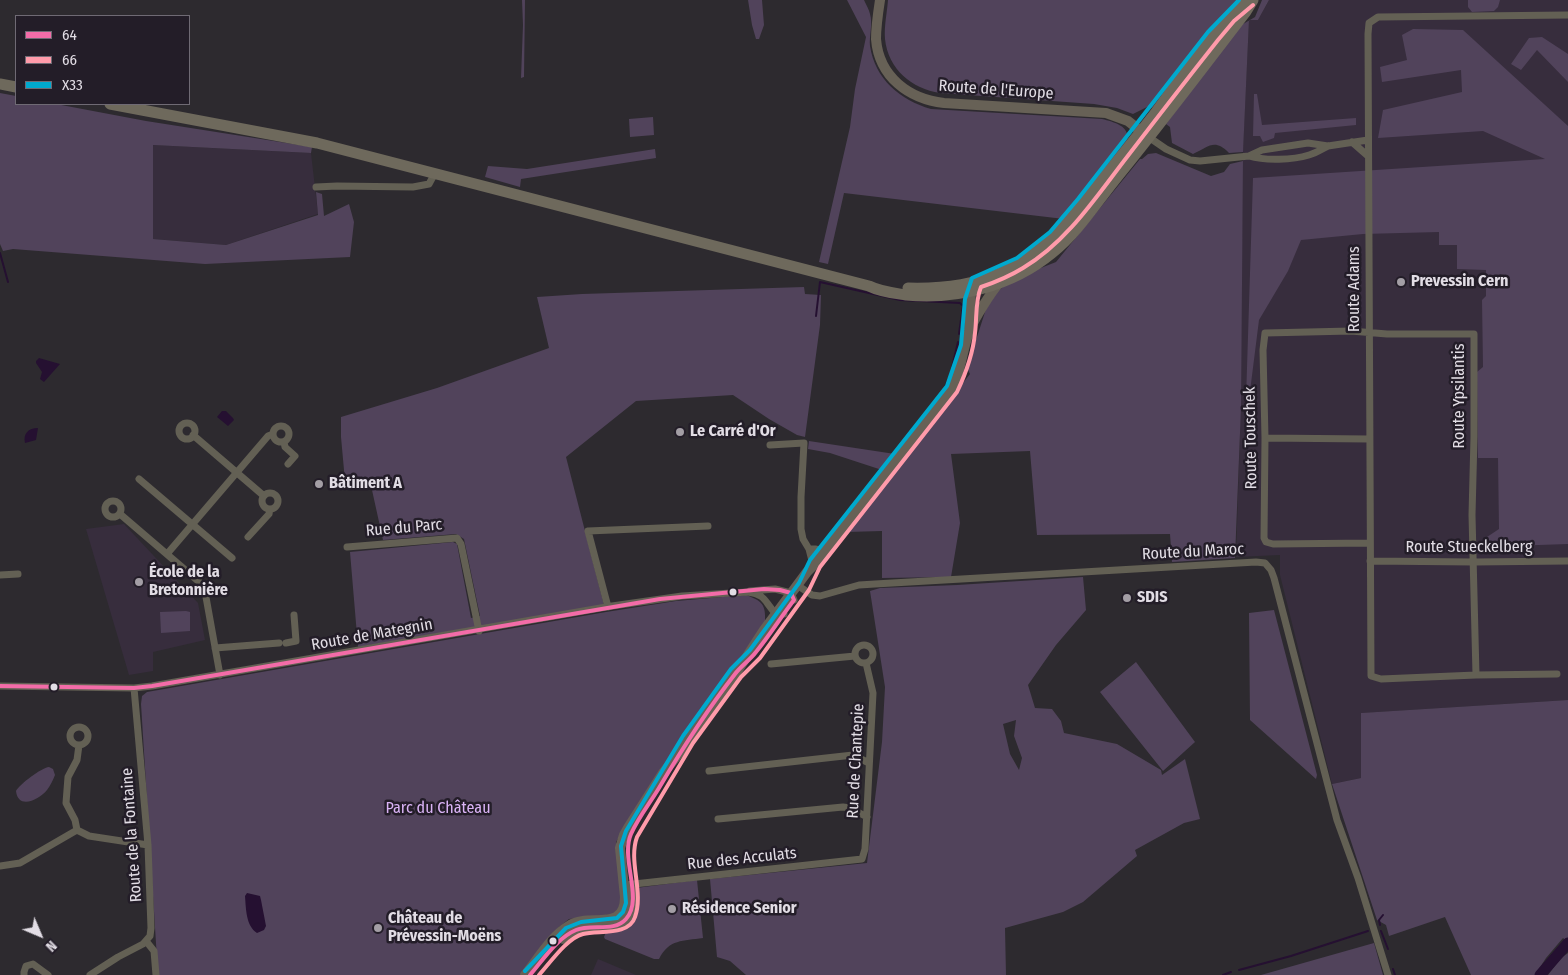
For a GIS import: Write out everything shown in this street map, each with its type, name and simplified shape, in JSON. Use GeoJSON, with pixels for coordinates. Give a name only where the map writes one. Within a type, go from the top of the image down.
{"type":"FeatureCollection","features":[{"type":"Feature","properties":{"kind":"main road","name":"Route de l'Europe"},"geometry":{"type":"LineString","coordinates":[[880,0],[876,38],[881,59],[886,71],[895,81],[915,96],[944,103],[1106,113],[1128,121],[1145,134]]}},
{"type":"Feature","properties":{"kind":"main road"},"geometry":{"type":"LineString","coordinates":[[115,105],[289,137],[435,172],[869,286],[879,291],[918,296],[941,296],[1000,282],[1042,261],[1070,237],[1215,33],[1239,8],[1251,0]]}},
{"type":"Feature","properties":{"kind":"main road"},"geometry":{"type":"LineString","coordinates":[[0,84],[15,87]]}},
{"type":"Feature","properties":{"kind":"main road"},"geometry":{"type":"LineString","coordinates":[[530,975],[569,933],[578,929],[612,926],[624,921],[631,910],[628,885],[628,840],[680,752],[736,673],[742,661],[952,389],[960,368],[977,287],[1020,264],[1049,242],[1145,134]]}},
{"type":"Feature","properties":{"kind":"main road"},"geometry":{"type":"LineString","coordinates":[[969,331],[1000,282]]}},
{"type":"Feature","properties":{"kind":"main road"},"geometry":{"type":"LineString","coordinates":[[977,287],[987,295],[985,303]]}},
{"type":"Feature","properties":{"kind":"main road"},"geometry":{"type":"LineString","coordinates":[[525,975],[558,934],[570,924],[581,921],[609,920],[618,916],[625,904],[628,885]]}},
{"type":"Feature","properties":{"kind":"street","name":"Route Adams"},"geometry":{"type":"LineString","coordinates":[[1476,675],[1382,679],[1371,676],[1368,26],[1374,19],[1384,16],[1568,15]]}},
{"type":"Feature","properties":{"kind":"street"},"geometry":{"type":"LineString","coordinates":[[1145,134],[1166,149],[1190,160],[1211,161],[1249,156],[1262,150],[1308,143],[1328,146]]}},
{"type":"Feature","properties":{"kind":"street"},"geometry":{"type":"LineString","coordinates":[[1249,156],[1261,160],[1309,155],[1328,146],[1368,140]]}},
{"type":"Feature","properties":{"kind":"street"},"geometry":{"type":"LineString","coordinates":[[1352,142],[1368,156]]}},
{"type":"Feature","properties":{"kind":"street"},"geometry":{"type":"LineString","coordinates":[[316,187],[413,187],[428,184],[435,172]]}},
{"type":"Feature","properties":{"kind":"street","name":"Route Touschek"},"geometry":{"type":"LineString","coordinates":[[1369,332],[1265,334],[1263,350],[1266,438],[1264,538],[1266,542],[1273,544],[1370,544]]}},
{"type":"Feature","properties":{"kind":"street","name":"Route Ypsilantis"},"geometry":{"type":"LineString","coordinates":[[1369,332],[1474,334],[1474,562]]}},
{"type":"Feature","properties":{"kind":"street"},"geometry":{"type":"LineString","coordinates":[[284,442],[290,436],[288,428],[280,426],[275,428],[273,434],[275,439],[284,442],[286,447],[295,456],[288,464]]}},
{"type":"Feature","properties":{"kind":"street"},"geometry":{"type":"LineString","coordinates":[[168,554],[236,472],[268,436],[273,434]]}},
{"type":"Feature","properties":{"kind":"street"},"geometry":{"type":"LineString","coordinates":[[193,436],[264,496]]}},
{"type":"Feature","properties":{"kind":"street"},"geometry":{"type":"LineString","coordinates":[[1266,438],[1369,439]]}},
{"type":"Feature","properties":{"kind":"street"},"geometry":{"type":"LineString","coordinates":[[770,445],[804,443],[801,529],[803,539],[815,564]]}},
{"type":"Feature","properties":{"kind":"street"},"geometry":{"type":"LineString","coordinates":[[139,479],[232,558]]}},
{"type":"Feature","properties":{"kind":"street"},"geometry":{"type":"LineString","coordinates":[[272,493],[277,497],[276,506],[270,508],[264,506],[262,501],[264,496],[272,493]]}},
{"type":"Feature","properties":{"kind":"street"},"geometry":{"type":"LineString","coordinates":[[248,537],[269,514],[270,508]]}},
{"type":"Feature","properties":{"kind":"street"},"geometry":{"type":"LineString","coordinates":[[120,514],[204,586],[220,675]]}},
{"type":"Feature","properties":{"kind":"street"},"geometry":{"type":"LineString","coordinates":[[608,607],[588,531],[708,526]]}},
{"type":"Feature","properties":{"kind":"street","name":"Rue du Parc"},"geometry":{"type":"LineString","coordinates":[[347,547],[457,538],[461,544],[479,631]]}},
{"type":"Feature","properties":{"kind":"street"},"geometry":{"type":"LineString","coordinates":[[809,549],[816,548],[825,552]]}},
{"type":"Feature","properties":{"kind":"street","name":"Route Stueckelberg"},"geometry":{"type":"LineString","coordinates":[[1370,561],[1568,561]]}},
{"type":"Feature","properties":{"kind":"street"},"geometry":{"type":"LineString","coordinates":[[1474,562],[1476,675],[1556,674]]}},
{"type":"Feature","properties":{"kind":"street","name":"Route du Maroc"},"geometry":{"type":"LineString","coordinates":[[796,592],[820,596],[859,585],[1236,563],[1265,563],[1271,570],[1274,578],[1335,812],[1388,975]]}},
{"type":"Feature","properties":{"kind":"street"},"geometry":{"type":"LineString","coordinates":[[0,575],[18,574]]}},
{"type":"Feature","properties":{"kind":"street","name":"Route de Mategnin"},"geometry":{"type":"LineString","coordinates":[[0,686],[134,688],[682,596],[775,589],[796,592]]}},
{"type":"Feature","properties":{"kind":"street"},"geometry":{"type":"LineString","coordinates":[[748,592],[756,593],[763,597],[780,614]]}},
{"type":"Feature","properties":{"kind":"street"},"geometry":{"type":"LineString","coordinates":[[215,648],[296,641],[294,615]]}},
{"type":"Feature","properties":{"kind":"street"},"geometry":{"type":"LineString","coordinates":[[864,645],[870,647],[873,656],[866,663],[858,661],[855,656],[857,649],[864,645]]}},
{"type":"Feature","properties":{"kind":"street"},"geometry":{"type":"LineString","coordinates":[[771,664],[855,656]]}},
{"type":"Feature","properties":{"kind":"street","name":"Rue de Chantepie"},"geometry":{"type":"LineString","coordinates":[[862,859],[867,818],[873,694],[866,663]]}},
{"type":"Feature","properties":{"kind":"street","name":"Route de la Fontaine"},"geometry":{"type":"LineString","coordinates":[[134,688],[148,845],[152,928],[150,936],[146,941]]}},
{"type":"Feature","properties":{"kind":"street"},"geometry":{"type":"LineString","coordinates":[[79,745],[77,760],[68,777],[66,803],[78,830],[89,836],[148,845]]}},
{"type":"Feature","properties":{"kind":"street"},"geometry":{"type":"LineString","coordinates":[[709,771],[853,756],[869,763]]}},
{"type":"Feature","properties":{"kind":"street"},"geometry":{"type":"LineString","coordinates":[[718,819],[843,807],[850,808],[867,818]]}},
{"type":"Feature","properties":{"kind":"street"},"geometry":{"type":"LineString","coordinates":[[0,866],[20,863],[78,830]]}},
{"type":"Feature","properties":{"kind":"street","name":"Rue des Acculats"},"geometry":{"type":"LineString","coordinates":[[628,885],[862,859]]}},
{"type":"Feature","properties":{"kind":"street"},"geometry":{"type":"LineString","coordinates":[[90,975],[146,941],[154,951],[156,975]]}},
{"type":"Feature","properties":{"kind":"street"},"geometry":{"type":"LineString","coordinates":[[24,975],[26,966],[33,964],[48,975]]}},
{"type":"Feature","properties":{"kind":"shaded area"},"geometry":{"type":"Polygon","coordinates":[[[1269,0],[1568,0],[1568,700],[1362,713],[1361,778],[1332,784],[1280,575],[1280,555],[1236,557],[1240,433],[1243,146],[1249,20],[1258,20],[1269,0]]]}},
{"type":"Feature","properties":{"kind":"shaded area"},"geometry":{"type":"Polygon","coordinates":[[[153,145],[311,153],[318,214],[226,245],[153,239],[153,145]]]}},
{"type":"Feature","properties":{"kind":"shaded area"},"geometry":{"type":"Polygon","coordinates":[[[39,358],[60,364],[44,382],[40,379],[42,372],[36,363],[39,358]]]}},
{"type":"Feature","properties":{"kind":"shaded area"},"geometry":{"type":"Polygon","coordinates":[[[222,411],[226,411],[234,420],[228,426],[217,417],[222,411]]]}},
{"type":"Feature","properties":{"kind":"shaded area"},"geometry":{"type":"Polygon","coordinates":[[[38,428],[36,440],[25,443],[27,432],[38,428]]]}},
{"type":"Feature","properties":{"kind":"shaded area","name":"École de la Bretonnière"},"geometry":{"type":"Polygon","coordinates":[[[124,524],[198,603],[205,640],[153,652],[153,671],[129,675],[86,529],[124,524]]]}},
{"type":"Feature","properties":{"kind":"shaded area"},"geometry":{"type":"Polygon","coordinates":[[[247,893],[260,896],[261,900],[266,926],[264,930],[257,933],[253,930],[247,917],[245,896],[247,893]]]}},
{"type":"Feature","properties":{"kind":"shaded area"},"geometry":{"type":"Polygon","coordinates":[[[598,959],[636,975],[591,975],[598,959]]]}},
{"type":"Feature","properties":{"kind":"green space"},"geometry":{"type":"Polygon","coordinates":[[[522,0],[525,0],[524,77],[521,78],[523,25],[522,0]]]}},
{"type":"Feature","properties":{"kind":"green space"},"geometry":{"type":"Polygon","coordinates":[[[748,0],[762,0],[764,25],[759,39],[756,39],[752,25],[748,0]]]}},
{"type":"Feature","properties":{"kind":"green space"},"geometry":{"type":"Polygon","coordinates":[[[847,0],[864,0],[871,18],[870,46],[877,68],[883,78],[899,94],[909,100],[931,109],[1102,119],[1116,123],[1124,128],[1127,140],[1064,219],[844,193],[828,264],[819,262],[850,127],[855,89],[866,37],[847,0]]]}},
{"type":"Feature","properties":{"kind":"green space"},"geometry":{"type":"Polygon","coordinates":[[[888,0],[1243,0],[1203,39],[1152,108],[1149,106],[1133,114],[1117,108],[1094,104],[940,93],[920,87],[903,76],[891,60],[887,50],[885,24],[888,0]]]}},
{"type":"Feature","properties":{"kind":"green space"},"geometry":{"type":"Polygon","coordinates":[[[1262,0],[1269,0],[1258,20],[1250,20],[1255,17],[1262,0]]]}},
{"type":"Feature","properties":{"kind":"green space"},"geometry":{"type":"Polygon","coordinates":[[[1468,0],[1500,0],[1498,7],[1494,11],[1472,12],[1468,7],[1468,0]]]}},
{"type":"Feature","properties":{"kind":"green space"},"geometry":{"type":"Polygon","coordinates":[[[1249,21],[1243,152],[1229,153],[1224,148],[1211,145],[1193,154],[1172,143],[1170,127],[1166,124],[1238,27],[1249,21]]]}},
{"type":"Feature","properties":{"kind":"green space"},"geometry":{"type":"Polygon","coordinates":[[[1413,29],[1463,30],[1568,126],[1568,544],[1509,546],[1492,551],[1487,537],[1499,529],[1498,458],[1478,458],[1477,372],[1483,367],[1482,300],[1486,296],[1486,270],[1457,269],[1457,245],[1439,245],[1439,232],[1363,234],[1301,240],[1288,271],[1259,320],[1245,431],[1253,178],[1545,159],[1483,131],[1378,138],[1383,110],[1462,92],[1461,70],[1382,82],[1380,67],[1407,60],[1402,35],[1413,29]]]}},
{"type":"Feature","properties":{"kind":"green space"},"geometry":{"type":"Polygon","coordinates":[[[1542,37],[1568,54],[1568,82],[1537,50],[1521,70],[1511,64],[1529,38],[1542,37]]]}},
{"type":"Feature","properties":{"kind":"green space"},"geometry":{"type":"Polygon","coordinates":[[[0,93],[15,96],[15,105],[61,105],[146,121],[312,147],[311,153],[153,145],[153,239],[226,245],[318,215],[316,192],[322,194],[324,216],[349,204],[354,222],[350,257],[205,264],[13,249],[3,251],[0,244],[0,93]]]}},
{"type":"Feature","properties":{"kind":"green space"},"geometry":{"type":"Polygon","coordinates":[[[1254,94],[1257,94],[1262,125],[1356,118],[1356,125],[1275,133],[1274,138],[1263,142],[1260,136],[1253,136],[1254,94]]]}},
{"type":"Feature","properties":{"kind":"green space"},"geometry":{"type":"Polygon","coordinates":[[[653,117],[654,135],[630,137],[629,119],[653,117]]]}},
{"type":"Feature","properties":{"kind":"green space"},"geometry":{"type":"Polygon","coordinates":[[[655,149],[656,158],[521,179],[520,187],[485,177],[488,166],[527,169],[655,149]]]}},
{"type":"Feature","properties":{"kind":"green space"},"geometry":{"type":"Polygon","coordinates":[[[1156,153],[1211,176],[1224,172],[1230,164],[1243,161],[1241,408],[1235,558],[1172,562],[1170,534],[1037,535],[1030,451],[951,454],[960,523],[951,577],[882,578],[882,531],[846,532],[970,374],[967,368],[986,309],[997,292],[1005,285],[1056,262],[1140,159],[1148,154],[1156,153]]]}},
{"type":"Feature","properties":{"kind":"green space"},"geometry":{"type":"Polygon","coordinates":[[[804,287],[805,294],[821,295],[820,325],[805,437],[797,435],[769,419],[733,395],[636,401],[566,457],[604,605],[358,647],[350,552],[453,542],[457,544],[471,618],[480,616],[464,539],[456,534],[383,540],[370,481],[345,481],[341,417],[437,388],[549,348],[537,297],[804,287]]]}},
{"type":"Feature","properties":{"kind":"green space"},"geometry":{"type":"Polygon","coordinates":[[[809,441],[895,454],[882,470],[830,453],[808,449],[809,441]]]}},
{"type":"Feature","properties":{"kind":"green space"},"geometry":{"type":"Polygon","coordinates":[[[1083,577],[1086,610],[1056,645],[1028,685],[1035,708],[1052,709],[1061,721],[1064,733],[1117,744],[1161,770],[1162,775],[1185,759],[1200,819],[1184,823],[1135,850],[1137,856],[1083,902],[1063,912],[1005,928],[1006,975],[746,975],[730,961],[717,957],[710,879],[867,863],[882,742],[885,687],[870,591],[880,588],[1083,577]],[[1016,720],[1003,724],[1010,754],[1019,770],[1022,758],[1014,736],[1016,720]]]}},
{"type":"Feature","properties":{"kind":"green space","name":"Parc du Château"},"geometry":{"type":"Polygon","coordinates":[[[746,595],[762,604],[765,611],[765,622],[668,760],[616,842],[623,902],[615,914],[569,919],[559,927],[520,975],[158,975],[141,704],[142,696],[147,692],[606,612],[676,601],[746,595]]]}},
{"type":"Feature","properties":{"kind":"green space"},"geometry":{"type":"Polygon","coordinates":[[[1274,610],[1317,775],[1316,779],[1250,720],[1249,613],[1274,610]]]}},
{"type":"Feature","properties":{"kind":"green space"},"geometry":{"type":"Polygon","coordinates":[[[160,612],[190,612],[190,631],[161,633],[160,612]]]}},
{"type":"Feature","properties":{"kind":"green space"},"geometry":{"type":"Polygon","coordinates":[[[1136,662],[1195,742],[1163,771],[1100,692],[1136,662]]]}},
{"type":"Feature","properties":{"kind":"green space"},"geometry":{"type":"Polygon","coordinates":[[[1568,700],[1568,942],[1563,938],[1535,975],[1471,975],[1445,917],[1389,936],[1386,925],[1377,920],[1332,784],[1361,778],[1361,713],[1568,700]]]}},
{"type":"Feature","properties":{"kind":"green space"},"geometry":{"type":"Polygon","coordinates":[[[49,767],[53,769],[55,775],[47,790],[34,800],[25,802],[21,800],[16,791],[18,788],[36,773],[49,767]]]}},
{"type":"Feature","properties":{"kind":"green space"},"geometry":{"type":"Polygon","coordinates":[[[697,880],[703,938],[672,944],[663,952],[659,959],[654,959],[605,939],[606,932],[636,888],[697,880]]]}},
{"type":"Feature","properties":{"kind":"green space"},"geometry":{"type":"Polygon","coordinates":[[[1374,943],[1383,975],[1261,975],[1374,943]]]}},
{"type":"Feature","properties":{"kind":"green space"},"geometry":{"type":"Polygon","coordinates":[[[1568,953],[1568,975],[1548,975],[1561,958],[1568,953]]]}},
{"type":"Feature","properties":{"kind":"waterway"},"geometry":{"type":"LineString","coordinates":[[0,253],[8,282]]}},
{"type":"Feature","properties":{"kind":"waterway"},"geometry":{"type":"LineString","coordinates":[[816,316],[820,282],[900,300],[960,303],[963,306],[959,334]]}},
{"type":"Feature","properties":{"kind":"waterway"},"geometry":{"type":"LineString","coordinates":[[886,466],[944,389],[950,376],[958,342]]}},
{"type":"Feature","properties":{"kind":"waterway"},"geometry":{"type":"LineString","coordinates":[[1380,925],[1379,920],[1383,915]]}},
{"type":"Feature","properties":{"kind":"waterway"},"geometry":{"type":"LineString","coordinates":[[1239,970],[1291,956],[1368,931]]}},
{"type":"Feature","properties":{"kind":"waterway"},"geometry":{"type":"LineString","coordinates":[[1381,931],[1388,949]]}},
{"type":"Feature","properties":{"kind":"waterway"},"geometry":{"type":"LineString","coordinates":[[1540,975],[1568,943]]}},
{"type":"Feature","properties":{"kind":"waterway"},"geometry":{"type":"LineString","coordinates":[[1393,969],[1395,975]]}},
{"type":"Feature","properties":{"kind":"waterway"},"geometry":{"type":"LineString","coordinates":[[1223,975],[1231,972]]}},
{"type":"Feature","properties":{"kind":"transit line","name":"X33"},"geometry":{"type":"LineString","coordinates":[[525,971],[566,928],[581,922],[617,918],[623,912],[626,903],[621,846],[626,831],[683,736],[731,669],[750,650],[799,583],[810,560],[947,386],[961,345],[965,299],[972,278],[1017,258],[1050,232],[1078,199],[1208,32],[1239,0]]}},
{"type":"Feature","properties":{"kind":"transit line","name":"66"},"geometry":{"type":"LineString","coordinates":[[539,975],[565,946],[577,936],[620,930],[632,923],[635,917],[638,897],[634,856],[637,837],[693,743],[741,677],[760,658],[809,590],[820,567],[957,392],[973,348],[977,304],[981,287],[1003,279],[1023,268],[1039,257],[1067,232],[1092,203],[1218,40],[1234,21],[1253,5]]}},
{"type":"Feature","properties":{"kind":"transit line","name":"64"},"geometry":{"type":"LineString","coordinates":[[0,686],[134,688],[152,686],[660,599],[764,589],[791,593],[794,600],[761,646],[737,671],[715,702],[686,744],[634,828],[628,844],[633,901],[631,911],[626,919],[615,926],[582,928],[569,934],[551,950],[530,975]]}},
{"type":"Feature","properties":{"kind":"place","name":"Prevessin Cern"},"geometry":{"type":"Point","coordinates":[1401,282]}},
{"type":"Feature","properties":{"kind":"place","name":"Le Carré d'Or"},"geometry":{"type":"Point","coordinates":[680,432]}},
{"type":"Feature","properties":{"kind":"place","name":"Bâtiment A"},"geometry":{"type":"Point","coordinates":[319,484]}},
{"type":"Feature","properties":{"kind":"place","name":"École de la Bretonnière"},"geometry":{"type":"Point","coordinates":[139,582]}},
{"type":"Feature","properties":{"kind":"place","name":"SDIS"},"geometry":{"type":"Point","coordinates":[1127,598]}},
{"type":"Feature","properties":{"kind":"place","name":"Résidence Senior"},"geometry":{"type":"Point","coordinates":[672,909]}},
{"type":"Feature","properties":{"kind":"place","name":"Château de Prévessin-Moëns"},"geometry":{"type":"Point","coordinates":[378,928]}}]}
